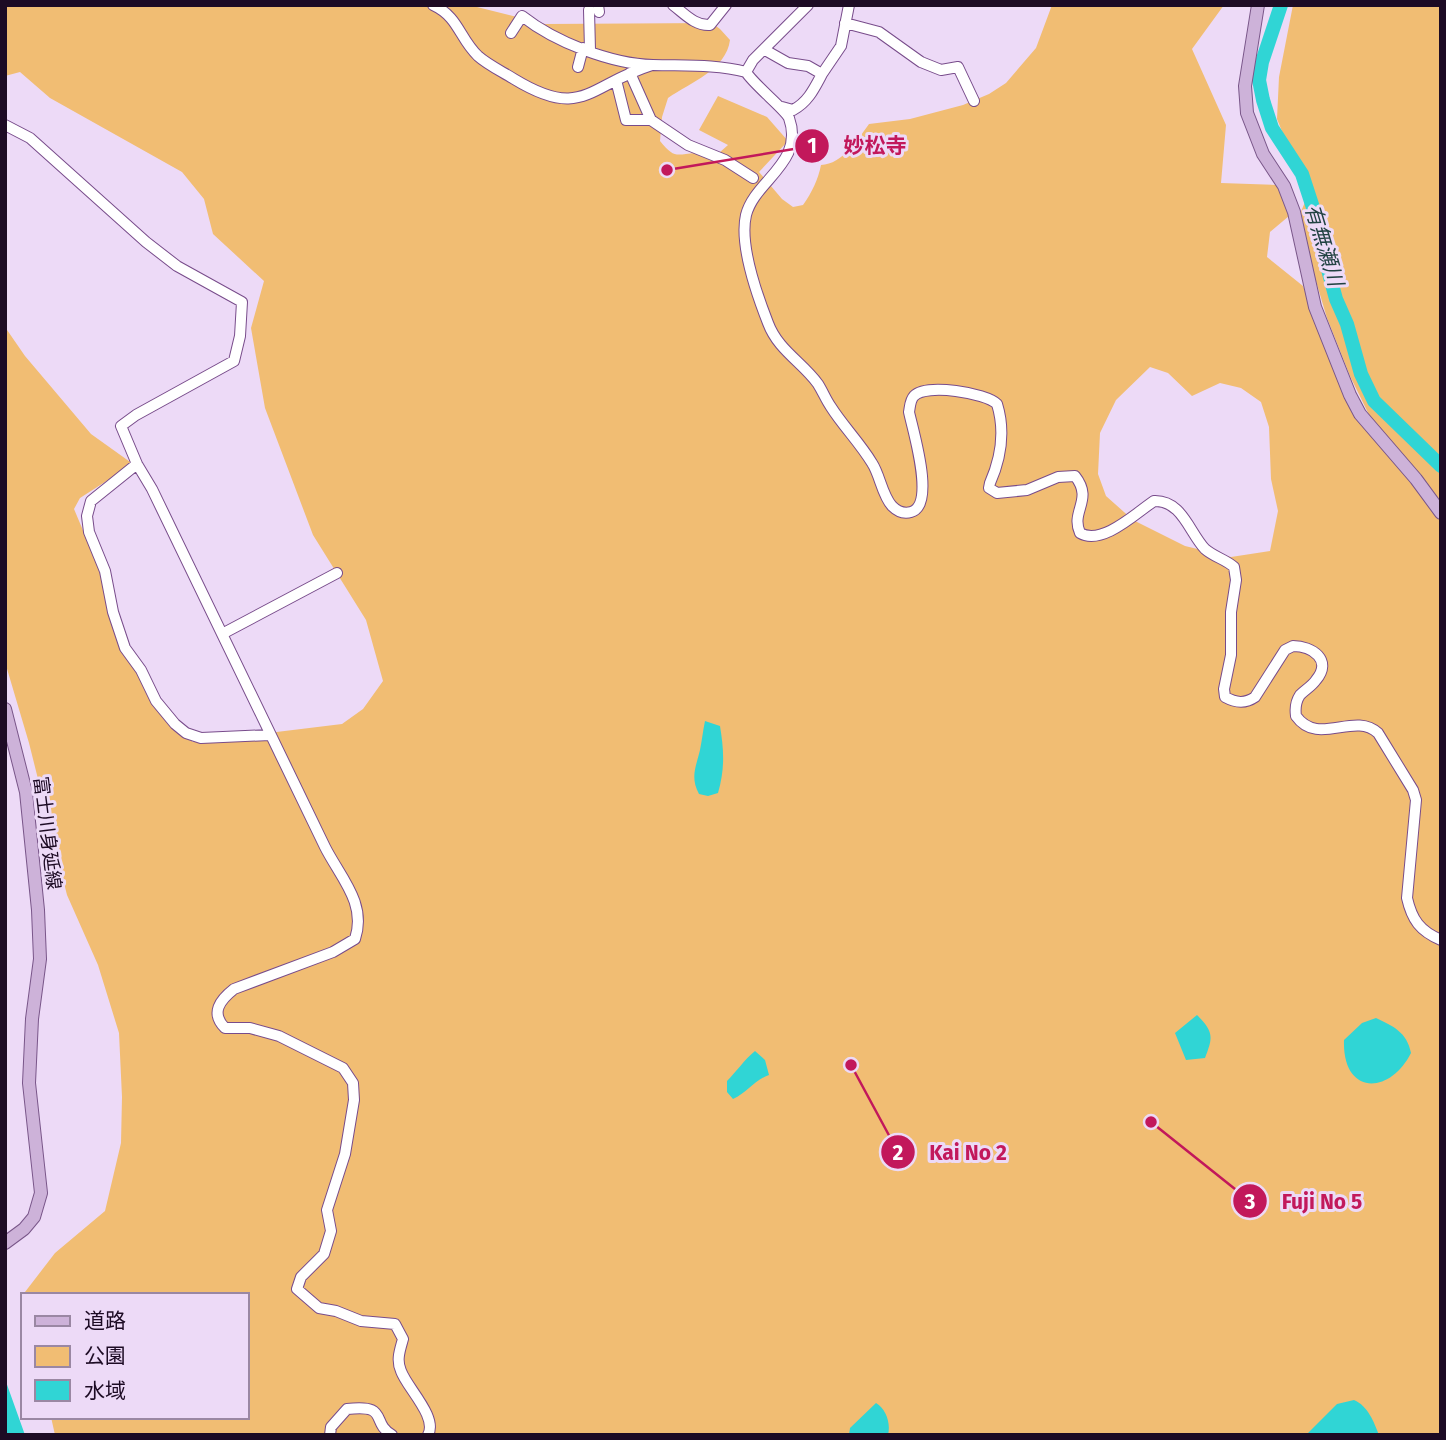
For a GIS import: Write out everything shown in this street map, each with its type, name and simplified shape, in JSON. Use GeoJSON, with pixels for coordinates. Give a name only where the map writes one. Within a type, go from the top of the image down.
{"type":"FeatureCollection","features":[{"type":"Feature","properties":{"kind":"main road"},"geometry":{"type":"LineString","coordinates":[[1258,5],[1245,86],[1247,113],[1263,154],[1284,186],[1294,212],[1315,307],[1360,414],[1441,513]]}},
{"type":"Feature","properties":{"kind":"main road","name":"富士川身延線"},"geometry":{"type":"LineString","coordinates":[[5,709],[26,792],[40,941],[29,1083],[41,1193],[34,1217],[8,1242]]}},
{"type":"Feature","properties":{"kind":"street"},"geometry":{"type":"LineString","coordinates":[[433,5],[453,19],[479,57],[542,95],[566,100],[584,97],[630,73],[652,65]]}},
{"type":"Feature","properties":{"kind":"street"},"geometry":{"type":"LineString","coordinates":[[673,5],[695,22],[707,26],[726,5]]}},
{"type":"Feature","properties":{"kind":"street"},"geometry":{"type":"LineString","coordinates":[[746,72],[753,60],[808,5]]}},
{"type":"Feature","properties":{"kind":"street"},"geometry":{"type":"LineString","coordinates":[[776,105],[793,110],[811,95],[841,46],[849,5]]}},
{"type":"Feature","properties":{"kind":"street"},"geometry":{"type":"LineString","coordinates":[[578,67],[587,49],[595,9]]}},
{"type":"Feature","properties":{"kind":"street"},"geometry":{"type":"LineString","coordinates":[[510,33],[522,16],[562,41],[634,63],[686,64],[746,72],[788,115],[792,136],[783,164],[751,203],[746,215],[746,245],[752,277],[768,326],[778,342],[817,384],[831,408],[872,463],[890,504],[901,512],[910,512],[918,508],[923,500],[922,472],[909,412],[910,404],[919,393],[937,390],[985,396],[997,404],[1001,447],[990,483],[989,488],[992,491],[997,493],[1027,490],[1058,477],[1075,476],[1084,491],[1077,521],[1078,528],[1080,533],[1091,537],[1105,534],[1154,501],[1164,500],[1173,506],[1190,525],[1203,546],[1212,554],[1226,559],[1234,567],[1236,580],[1231,612],[1231,654],[1225,697],[1241,702],[1255,697],[1285,650],[1293,646],[1312,649],[1319,656],[1322,665],[1319,678],[1299,697],[1295,708],[1296,716],[1309,728],[1319,730],[1360,725],[1370,726],[1378,733],[1413,790],[1416,800],[1408,898],[1411,914],[1421,929],[1441,940]]}},
{"type":"Feature","properties":{"kind":"street"},"geometry":{"type":"LineString","coordinates":[[845,23],[879,32],[921,62],[941,70],[958,67],[974,101]]}},
{"type":"Feature","properties":{"kind":"street"},"geometry":{"type":"LineString","coordinates":[[765,50],[788,63],[808,66],[822,74]]}},
{"type":"Feature","properties":{"kind":"street"},"geometry":{"type":"LineString","coordinates":[[630,73],[651,120],[688,145],[725,160],[753,178]]}},
{"type":"Feature","properties":{"kind":"street"},"geometry":{"type":"LineString","coordinates":[[616,80],[626,120],[651,120]]}},
{"type":"Feature","properties":{"kind":"street"},"geometry":{"type":"LineString","coordinates":[[5,125],[30,138],[146,242],[177,266],[242,302],[240,336],[234,361],[121,426],[137,464],[152,489],[325,847],[354,895],[359,928],[355,939],[344,947],[234,989],[222,998],[217,1008],[219,1021],[225,1028],[250,1028],[279,1035],[343,1068],[353,1083],[354,1100],[345,1154],[327,1210],[331,1231],[324,1254],[301,1277],[297,1289],[319,1308],[362,1321],[395,1324],[403,1339],[398,1358],[401,1371],[429,1419],[431,1430],[428,1435]]}},
{"type":"Feature","properties":{"kind":"street"},"geometry":{"type":"LineString","coordinates":[[137,464],[91,501],[87,516],[89,532],[105,571],[113,612],[125,648],[141,670],[156,701],[186,733],[201,738],[270,735]]}},
{"type":"Feature","properties":{"kind":"street"},"geometry":{"type":"LineString","coordinates":[[222,634],[337,573]]}},
{"type":"Feature","properties":{"kind":"street"},"geometry":{"type":"LineString","coordinates":[[330,1435],[331,1427],[347,1409],[364,1407],[377,1413],[387,1433],[392,1435]]}},
{"type":"Feature","properties":{"kind":"green space"},"geometry":{"type":"Polygon","coordinates":[[[5,5],[469,5],[545,24],[712,23],[730,40],[727,50],[715,67],[668,98],[662,117],[660,141],[675,154],[719,153],[728,145],[699,130],[718,96],[767,117],[788,141],[759,172],[782,199],[793,207],[803,205],[812,191],[821,165],[829,164],[843,156],[869,124],[910,119],[963,105],[1006,83],[1036,48],[1052,5],[1224,5],[1192,49],[1226,125],[1221,183],[1277,185],[1289,216],[1270,232],[1267,257],[1303,286],[1343,391],[1376,429],[1350,376],[1327,318],[1307,251],[1300,214],[1308,195],[1277,119],[1279,77],[1293,5],[1441,5],[1441,1435],[55,1435],[51,1419],[248,1419],[248,1293],[25,1292],[55,1253],[105,1211],[121,1143],[122,1097],[119,1033],[98,965],[67,895],[29,743],[5,662],[5,327],[25,356],[91,434],[133,464],[80,498],[74,509],[103,578],[124,646],[164,717],[193,742],[342,724],[363,709],[383,681],[366,620],[313,535],[265,408],[251,328],[264,281],[213,234],[204,199],[182,172],[50,98],[20,72],[5,76],[5,5]],[[1150,367],[1116,400],[1100,433],[1098,474],[1106,496],[1133,520],[1185,546],[1231,557],[1270,551],[1278,511],[1271,479],[1269,427],[1261,402],[1241,388],[1220,383],[1192,396],[1168,373],[1150,367]]]}},
{"type":"Feature","properties":{"kind":"water"},"geometry":{"type":"Polygon","coordinates":[[[705,721],[720,726],[723,751],[718,793],[708,796],[699,794],[694,777],[705,721]]]}},
{"type":"Feature","properties":{"kind":"water"},"geometry":{"type":"Polygon","coordinates":[[[1197,1015],[1207,1026],[1210,1045],[1205,1058],[1186,1060],[1175,1033],[1197,1015]]]}},
{"type":"Feature","properties":{"kind":"water"},"geometry":{"type":"Polygon","coordinates":[[[1376,1018],[1403,1035],[1411,1053],[1391,1077],[1369,1083],[1359,1080],[1351,1072],[1345,1058],[1344,1040],[1362,1023],[1376,1018]]]}},
{"type":"Feature","properties":{"kind":"water"},"geometry":{"type":"Polygon","coordinates":[[[755,1051],[765,1060],[769,1075],[733,1099],[727,1092],[727,1081],[755,1051]]]}},
{"type":"Feature","properties":{"kind":"water"},"geometry":{"type":"Polygon","coordinates":[[[5,1379],[25,1435],[5,1435],[5,1379]]]}},
{"type":"Feature","properties":{"kind":"water"},"geometry":{"type":"Polygon","coordinates":[[[1354,1400],[1367,1410],[1379,1435],[1306,1435],[1337,1404],[1354,1400]]]}},
{"type":"Feature","properties":{"kind":"water"},"geometry":{"type":"Polygon","coordinates":[[[876,1403],[887,1417],[888,1435],[849,1435],[850,1428],[876,1403]]]}},
{"type":"Feature","properties":{"kind":"waterway","name":"有無瀬川"},"geometry":{"type":"LineString","coordinates":[[1281,5],[1262,62],[1259,80],[1272,128],[1302,174],[1318,223],[1336,299],[1347,324],[1361,374],[1374,401],[1441,466]]}},
{"type":"Feature","properties":{"kind":"place","name":"妙松寺"},"geometry":{"type":"Point","coordinates":[667,170]}},
{"type":"Feature","properties":{"kind":"place","name":"Kai No 2"},"geometry":{"type":"Point","coordinates":[851,1065]}},
{"type":"Feature","properties":{"kind":"place","name":"Fuji No 5"},"geometry":{"type":"Point","coordinates":[1151,1122]}}]}
